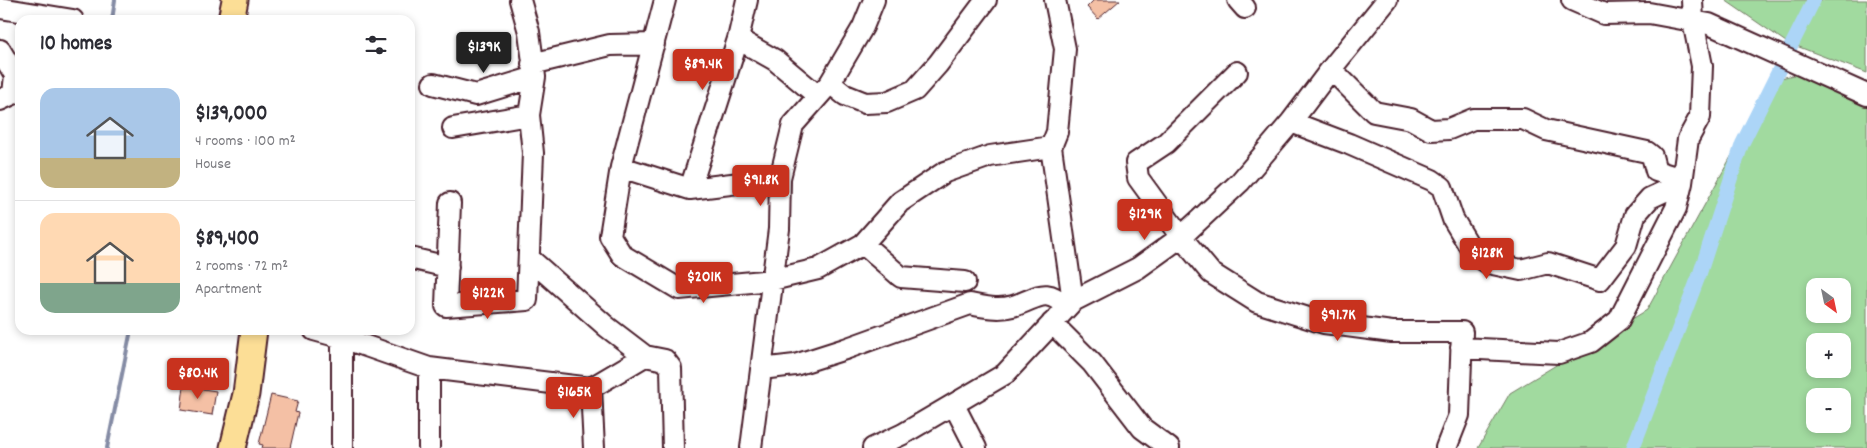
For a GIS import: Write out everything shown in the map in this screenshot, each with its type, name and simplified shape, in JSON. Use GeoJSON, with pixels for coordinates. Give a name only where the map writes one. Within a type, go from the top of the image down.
{"type":"FeatureCollection","features":[{"type":"Feature","properties":{"kind":"main road"},"geometry":{"type":"LineString","coordinates":[[231,15],[235,0]]}},
{"type":"Feature","properties":{"kind":"main road"},"geometry":{"type":"LineString","coordinates":[[233,448],[246,394],[253,335]]}},
{"type":"Feature","properties":{"kind":"street"},"geometry":{"type":"LineString","coordinates":[[450,203],[446,306],[527,300],[533,153],[529,115],[534,71],[529,32],[520,0]]}},
{"type":"Feature","properties":{"kind":"street"},"geometry":{"type":"LineString","coordinates":[[665,0],[621,167],[610,236],[622,254],[679,289],[772,280],[818,269],[863,244],[900,202],[945,172],[990,156],[1051,147]]}},
{"type":"Feature","properties":{"kind":"street"},"geometry":{"type":"LineString","coordinates":[[690,189],[738,39],[747,0]]}},
{"type":"Feature","properties":{"kind":"street"},"geometry":{"type":"LineString","coordinates":[[751,448],[778,229],[780,178],[793,125],[824,90],[863,27],[874,0]]}},
{"type":"Feature","properties":{"kind":"street"},"geometry":{"type":"LineString","coordinates":[[738,39],[824,90],[865,103],[887,102],[915,90],[938,64],[986,0]]}},
{"type":"Feature","properties":{"kind":"street"},"geometry":{"type":"LineString","coordinates":[[1055,0],[1065,49],[1057,132],[1051,147],[1070,304]]}},
{"type":"Feature","properties":{"kind":"street"},"geometry":{"type":"LineString","coordinates":[[873,448],[903,434],[1005,374],[1070,304],[1138,268],[1181,237],[1240,182],[1291,122],[1387,0]]}},
{"type":"Feature","properties":{"kind":"street"},"geometry":{"type":"LineString","coordinates":[[1572,0],[1604,14],[1649,12],[1709,24],[1867,95]]}},
{"type":"Feature","properties":{"kind":"street"},"geometry":{"type":"LineString","coordinates":[[1462,348],[1559,353],[1591,342],[1619,320],[1676,208],[1688,139],[1700,117],[1702,66],[1693,20],[1692,0]]}},
{"type":"Feature","properties":{"kind":"street"},"geometry":{"type":"LineString","coordinates":[[0,8],[43,15]]}},
{"type":"Feature","properties":{"kind":"street"},"geometry":{"type":"LineString","coordinates":[[433,84],[476,95],[534,71],[610,45],[654,44]]}},
{"type":"Feature","properties":{"kind":"street"},"geometry":{"type":"LineString","coordinates":[[0,50],[15,74],[13,94],[0,100]]}},
{"type":"Feature","properties":{"kind":"street"},"geometry":{"type":"LineString","coordinates":[[1331,69],[1374,112],[1411,119],[1431,130],[1449,129],[1474,119],[1523,119],[1546,130],[1647,152],[1652,156],[1656,171],[1682,181]]}},
{"type":"Feature","properties":{"kind":"street"},"geometry":{"type":"LineString","coordinates":[[1237,72],[1166,143],[1136,163],[1138,178],[1181,237],[1211,273],[1257,302],[1324,323],[1392,332],[1462,332],[1455,445]]}},
{"type":"Feature","properties":{"kind":"street"},"geometry":{"type":"LineString","coordinates":[[453,128],[529,115]]}},
{"type":"Feature","properties":{"kind":"street"},"geometry":{"type":"LineString","coordinates":[[1291,122],[1349,144],[1432,180],[1442,187],[1453,219],[1474,254],[1488,263],[1521,270],[1548,263],[1600,280],[1626,246],[1635,215],[1650,198],[1682,181]]}},
{"type":"Feature","properties":{"kind":"street"},"geometry":{"type":"LineString","coordinates":[[621,167],[690,189],[780,178]]}},
{"type":"Feature","properties":{"kind":"street"},"geometry":{"type":"LineString","coordinates":[[863,244],[900,278],[965,282]]}},
{"type":"Feature","properties":{"kind":"street"},"geometry":{"type":"LineString","coordinates":[[415,259],[448,268]]}},
{"type":"Feature","properties":{"kind":"street"},"geometry":{"type":"LineString","coordinates":[[530,259],[607,327],[645,356],[665,360],[671,368],[673,448]]}},
{"type":"Feature","properties":{"kind":"street"},"geometry":{"type":"LineString","coordinates":[[761,369],[794,365],[845,349],[970,304],[991,308],[1012,306],[1043,294],[1056,297],[1070,304]]}},
{"type":"Feature","properties":{"kind":"street"},"geometry":{"type":"LineString","coordinates":[[1052,323],[1092,363],[1142,428],[1169,448]]}},
{"type":"Feature","properties":{"kind":"street"},"geometry":{"type":"LineString","coordinates":[[342,335],[342,448]]}},
{"type":"Feature","properties":{"kind":"street"},"geometry":{"type":"LineString","coordinates":[[345,335],[429,368],[591,388],[645,356]]}},
{"type":"Feature","properties":{"kind":"street"},"geometry":{"type":"LineString","coordinates":[[429,368],[429,448]]}},
{"type":"Feature","properties":{"kind":"street"},"geometry":{"type":"LineString","coordinates":[[591,388],[594,448]]}},
{"type":"Feature","properties":{"kind":"street"},"geometry":{"type":"LineString","coordinates":[[954,405],[976,448]]}},
{"type":"Feature","properties":{"kind":"green space"},"geometry":{"type":"Polygon","coordinates":[[[1725,0],[1867,0],[1867,73],[1786,42],[1725,0]]]}},
{"type":"Feature","properties":{"kind":"green space"},"geometry":{"type":"Polygon","coordinates":[[[1797,74],[1867,106],[1867,448],[1478,448],[1510,393],[1647,310],[1773,80],[1797,74]]]}},
{"type":"Feature","properties":{"kind":"building"},"geometry":{"type":"Polygon","coordinates":[[[1094,0],[1120,0],[1098,19],[1087,7],[1094,0]]]}},
{"type":"Feature","properties":{"kind":"building"},"geometry":{"type":"Polygon","coordinates":[[[184,386],[216,391],[212,415],[181,410],[184,386]]]}},
{"type":"Feature","properties":{"kind":"building"},"geometry":{"type":"Polygon","coordinates":[[[271,395],[298,401],[295,412],[298,413],[290,448],[262,448],[263,445],[259,444],[271,395]]]}},
{"type":"Feature","properties":{"kind":"waterway"},"geometry":{"type":"LineString","coordinates":[[113,15],[115,0]]}},
{"type":"Feature","properties":{"kind":"waterway"},"geometry":{"type":"LineString","coordinates":[[1633,448],[1700,273],[1742,144],[1814,0]]}},
{"type":"Feature","properties":{"kind":"waterway"},"geometry":{"type":"LineString","coordinates":[[107,448],[130,335]]}}]}
